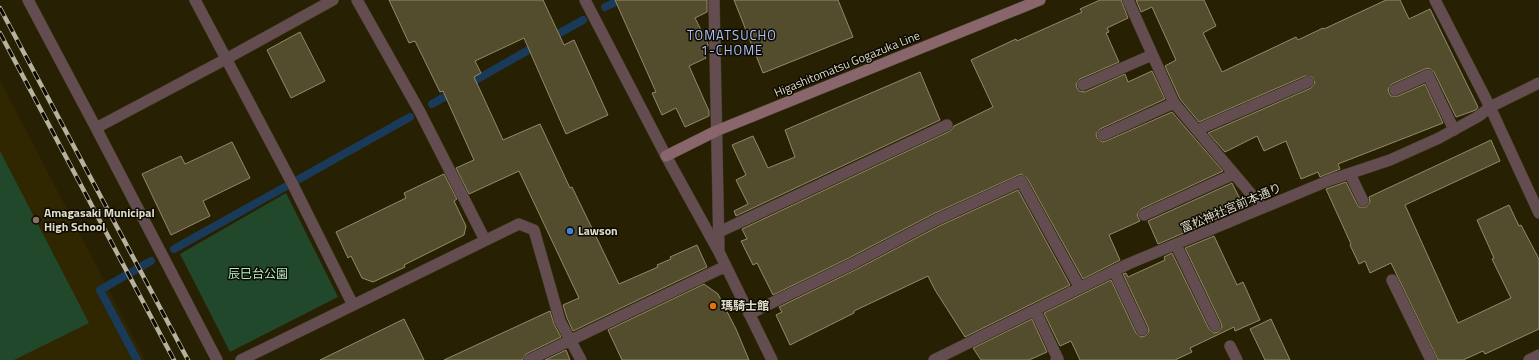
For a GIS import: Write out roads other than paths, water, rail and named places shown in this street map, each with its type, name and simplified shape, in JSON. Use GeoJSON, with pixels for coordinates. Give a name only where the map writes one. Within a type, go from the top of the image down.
{"type":"FeatureCollection","features":[{"type":"Feature","properties":{"kind":"main road","name":"Higashitomatsu Gogazuka Line"},"geometry":{"type":"LineString","coordinates":[[666,156],[716,131],[1040,0]]}},
{"type":"Feature","properties":{"kind":"street"},"geometry":{"type":"LineString","coordinates":[[28,0],[217,360]]}},
{"type":"Feature","properties":{"kind":"street"},"geometry":{"type":"LineString","coordinates":[[195,0],[353,305]]}},
{"type":"Feature","properties":{"kind":"street"},"geometry":{"type":"LineString","coordinates":[[96,128],[333,0]]}},
{"type":"Feature","properties":{"kind":"street"},"geometry":{"type":"LineString","coordinates":[[357,0],[420,112],[484,240]]}},
{"type":"Feature","properties":{"kind":"street"},"geometry":{"type":"LineString","coordinates":[[585,0],[666,156],[719,252],[772,360]]}},
{"type":"Feature","properties":{"kind":"street"},"geometry":{"type":"LineString","coordinates":[[714,0],[719,252]]}},
{"type":"Feature","properties":{"kind":"street"},"geometry":{"type":"LineString","coordinates":[[1128,0],[1174,103],[1263,208]]}},
{"type":"Feature","properties":{"kind":"street"},"geometry":{"type":"LineString","coordinates":[[1435,0],[1490,108],[1539,213]]}},
{"type":"Feature","properties":{"kind":"street"},"geometry":{"type":"LineString","coordinates":[[1083,86],[1152,56]]}},
{"type":"Feature","properties":{"kind":"street"},"geometry":{"type":"LineString","coordinates":[[1395,90],[1428,75],[1454,130]]}},
{"type":"Feature","properties":{"kind":"street"},"geometry":{"type":"LineString","coordinates":[[1197,130],[1308,82]]}},
{"type":"Feature","properties":{"kind":"street","name":"富松神社宮前本通り"},"geometry":{"type":"LineString","coordinates":[[934,360],[1114,271],[1330,180],[1390,160],[1439,138],[1479,116],[1490,108],[1539,83]]}},
{"type":"Feature","properties":{"kind":"street"},"geometry":{"type":"LineString","coordinates":[[1103,135],[1174,103]]}},
{"type":"Feature","properties":{"kind":"street"},"geometry":{"type":"LineString","coordinates":[[719,232],[947,125]]}},
{"type":"Feature","properties":{"kind":"street"},"geometry":{"type":"LineString","coordinates":[[1144,215],[1234,174]]}},
{"type":"Feature","properties":{"kind":"street"},"geometry":{"type":"LineString","coordinates":[[1350,174],[1363,201]]}},
{"type":"Feature","properties":{"kind":"street"},"geometry":{"type":"LineString","coordinates":[[749,314],[854,263],[936,220],[1021,181],[1080,288]]}},
{"type":"Feature","properties":{"kind":"street"},"geometry":{"type":"LineString","coordinates":[[241,360],[518,224],[534,230],[560,321],[581,360]]}},
{"type":"Feature","properties":{"kind":"street"},"geometry":{"type":"LineString","coordinates":[[1176,245],[1215,326]]}},
{"type":"Feature","properties":{"kind":"street"},"geometry":{"type":"LineString","coordinates":[[530,360],[726,266]]}},
{"type":"Feature","properties":{"kind":"street"},"geometry":{"type":"LineString","coordinates":[[1114,271],[1142,330]]}},
{"type":"Feature","properties":{"kind":"street"},"geometry":{"type":"LineString","coordinates":[[1392,280],[1431,360]]}},
{"type":"Feature","properties":{"kind":"street"},"geometry":{"type":"LineString","coordinates":[[1035,310],[1058,359],[1056,360]]}},
{"type":"Feature","properties":{"kind":"street"},"geometry":{"type":"LineString","coordinates":[[1230,346],[1237,360]]}},
{"type":"Feature","properties":{"kind":"street"},"geometry":{"type":"LineString","coordinates":[[1529,360],[1539,355]]}},
{"type":"Feature","properties":{"kind":"waterway"},"geometry":{"type":"LineString","coordinates":[[605,7],[620,0]]}},
{"type":"Feature","properties":{"kind":"waterway"},"geometry":{"type":"LineString","coordinates":[[549,39],[583,20]]}},
{"type":"Feature","properties":{"kind":"waterway"},"geometry":{"type":"LineString","coordinates":[[467,85],[539,44]]}},
{"type":"Feature","properties":{"kind":"waterway"},"geometry":{"type":"LineString","coordinates":[[432,104],[455,91]]}},
{"type":"Feature","properties":{"kind":"waterway"},"geometry":{"type":"LineString","coordinates":[[174,249],[410,117]]}},
{"type":"Feature","properties":{"kind":"waterway"},"geometry":{"type":"LineString","coordinates":[[137,360],[100,290],[151,261]]}},
{"type":"Feature","properties":{"kind":"railway"},"geometry":{"type":"LineString","coordinates":[[0,8],[188,360]]}},
{"type":"Feature","properties":{"kind":"railway"},"geometry":{"type":"LineString","coordinates":[[0,33],[174,360]]}},
{"type":"Feature","properties":{"kind":"place","name":"Amagasaki Municipal High School"},"geometry":{"type":"Point","coordinates":[36,220]}},
{"type":"Feature","properties":{"kind":"place","name":"Lawson"},"geometry":{"type":"Point","coordinates":[570,231]}},
{"type":"Feature","properties":{"kind":"place","name":"瑪騎士館"},"geometry":{"type":"Point","coordinates":[713,306]}},
{"type":"Feature","properties":{"kind":"district","name":"TOMATSUCHO 1-CHOME"},"geometry":{"type":"Point","coordinates":[732,42]}},
{"type":"Feature","properties":{"kind":"park label","name":"辰巳台公園"},"geometry":{"type":"Point","coordinates":[258,274]}}]}
